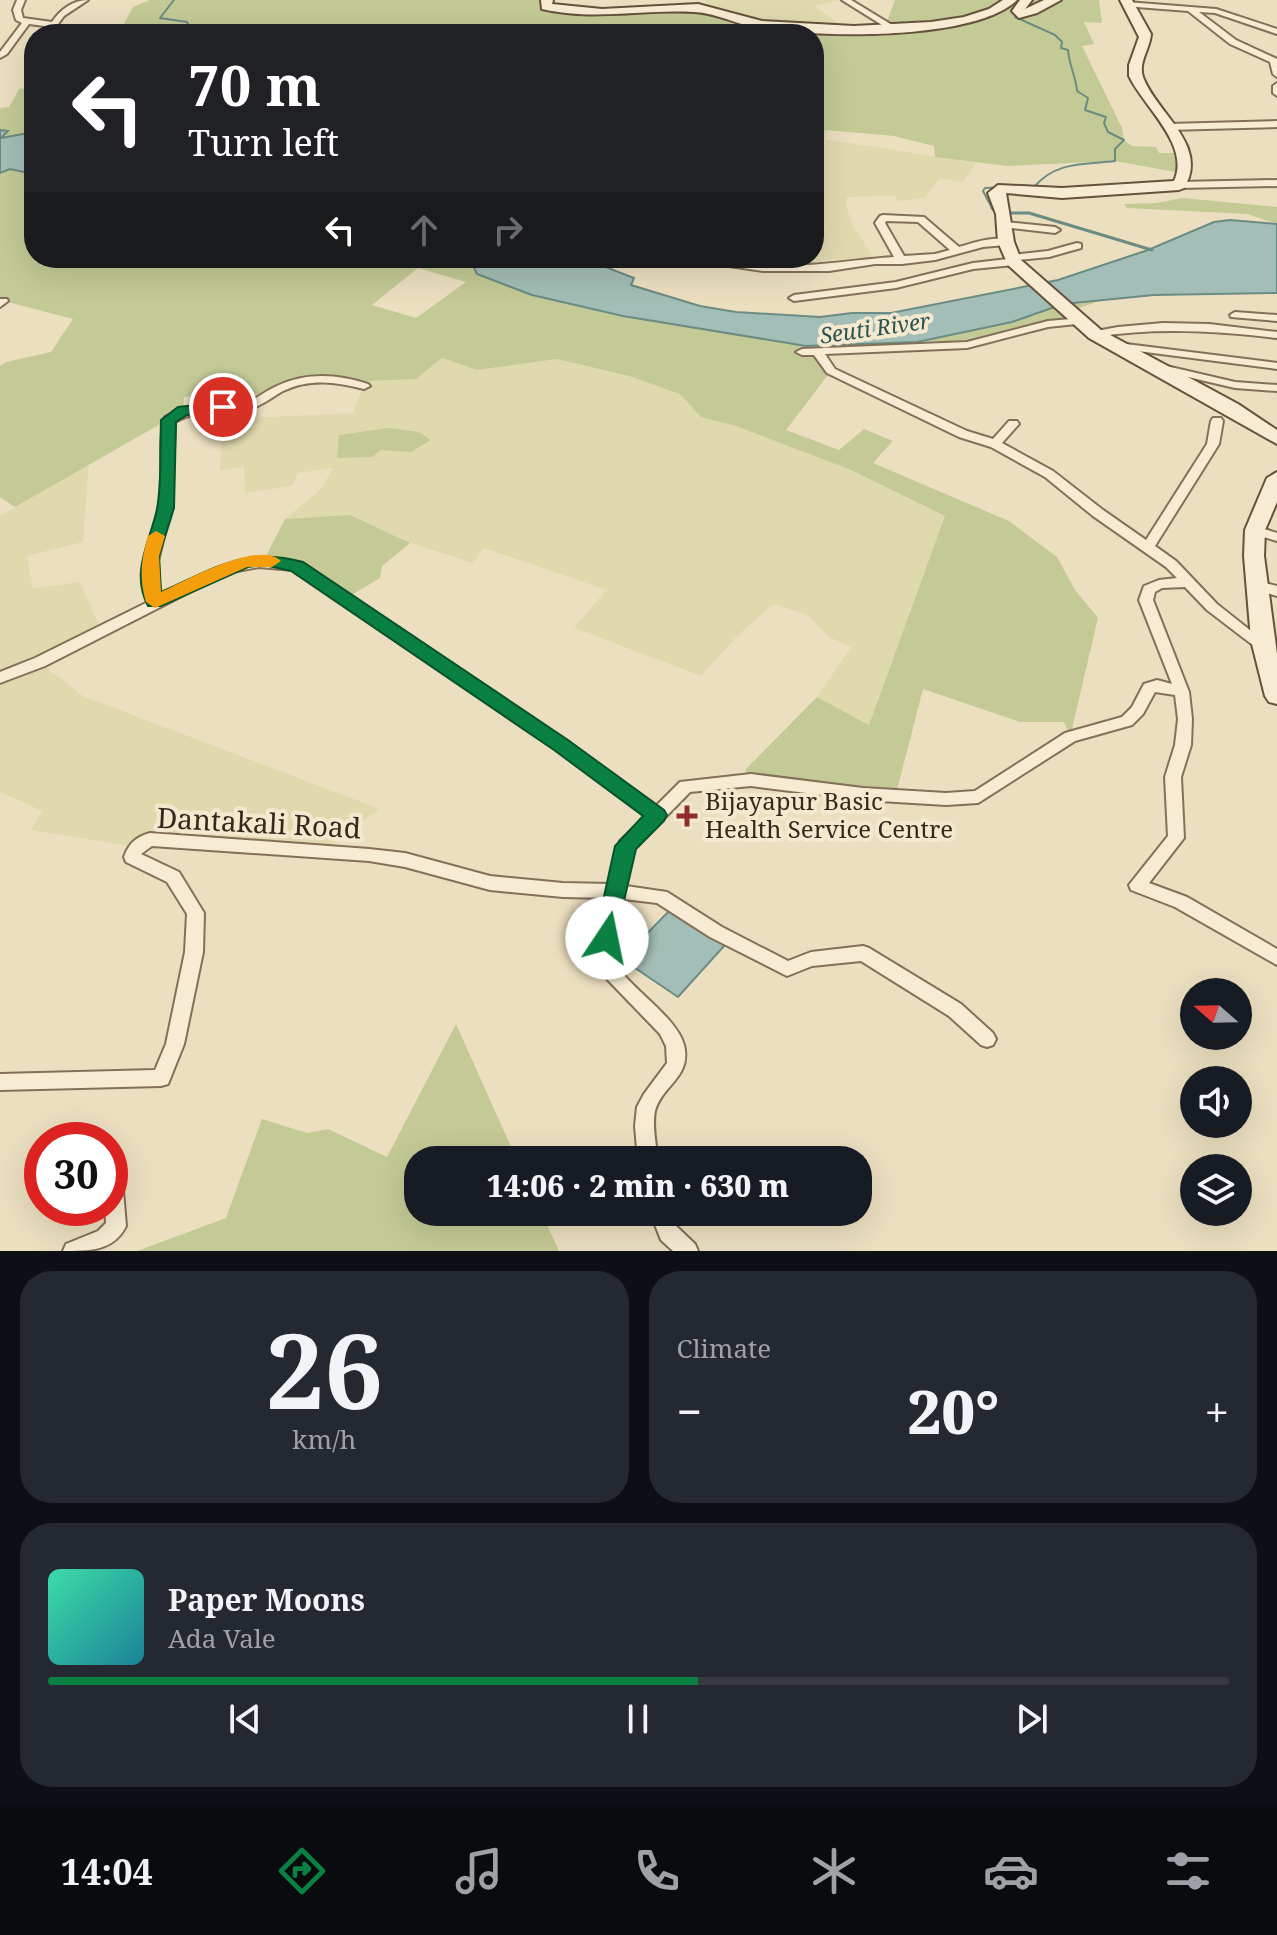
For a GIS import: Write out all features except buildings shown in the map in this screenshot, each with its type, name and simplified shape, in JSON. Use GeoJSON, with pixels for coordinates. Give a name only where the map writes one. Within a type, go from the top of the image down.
{"type":"FeatureCollection","features":[{"type":"Feature","properties":{"kind":"street"},"geometry":{"type":"LineString","coordinates":[[21,0],[18,15],[26,23],[40,24]]}},
{"type":"Feature","properties":{"kind":"street"},"geometry":{"type":"LineString","coordinates":[[55,24],[61,14],[84,0]]}},
{"type":"Feature","properties":{"kind":"street"},"geometry":{"type":"LineString","coordinates":[[547,0],[544,4],[549,7],[581,11],[697,7],[757,24]]}},
{"type":"Feature","properties":{"kind":"street"},"geometry":{"type":"LineString","coordinates":[[846,0],[893,28]]}},
{"type":"Feature","properties":{"kind":"street"},"geometry":{"type":"LineString","coordinates":[[824,28],[893,28],[960,22],[1006,6],[1011,0]]}},
{"type":"Feature","properties":{"kind":"street"},"geometry":{"type":"LineString","coordinates":[[1026,0],[1019,14],[1029,14],[1041,4],[1055,0]]}},
{"type":"Feature","properties":{"kind":"street"},"geometry":{"type":"LineString","coordinates":[[1190,9],[1199,7],[1200,0]]}},
{"type":"Feature","properties":{"kind":"street"},"geometry":{"type":"LineString","coordinates":[[1179,185],[1187,169],[1185,157],[1137,80],[1134,60],[1145,38],[1145,31],[1132,16],[1126,2],[1230,14],[1277,32]]}},
{"type":"Feature","properties":{"kind":"street"},"geometry":{"type":"LineString","coordinates":[[1190,9],[1233,42],[1274,61],[1277,74]]}},
{"type":"Feature","properties":{"kind":"street"},"geometry":{"type":"LineString","coordinates":[[0,56],[11,47],[18,28],[24,24]]}},
{"type":"Feature","properties":{"kind":"street"},"geometry":{"type":"LineString","coordinates":[[1277,86],[1277,93]]}},
{"type":"Feature","properties":{"kind":"street"},"geometry":{"type":"LineString","coordinates":[[1168,127],[1277,124]]}},
{"type":"Feature","properties":{"kind":"street"},"geometry":{"type":"LineString","coordinates":[[1277,183],[1179,185],[1062,193],[1003,188],[996,193],[1009,240],[1095,334],[1231,408],[1277,438]]}},
{"type":"Feature","properties":{"kind":"street"},"geometry":{"type":"LineString","coordinates":[[902,261],[880,223],[883,218],[921,219],[957,251]]}},
{"type":"Feature","properties":{"kind":"street"},"geometry":{"type":"LineString","coordinates":[[824,267],[902,261],[1055,230]]}},
{"type":"Feature","properties":{"kind":"street"},"geometry":{"type":"LineString","coordinates":[[794,298],[896,285],[943,271],[1009,240],[1049,254],[1077,246]]}},
{"type":"Feature","properties":{"kind":"street"},"geometry":{"type":"LineString","coordinates":[[763,268],[809,268]]}},
{"type":"Feature","properties":{"kind":"street"},"geometry":{"type":"LineString","coordinates":[[1235,315],[1277,318]]}},
{"type":"Feature","properties":{"kind":"street"},"geometry":{"type":"LineString","coordinates":[[802,352],[967,345],[1076,316]]}},
{"type":"Feature","properties":{"kind":"street"},"geometry":{"type":"LineString","coordinates":[[1095,334],[1121,328],[1169,325],[1277,335]]}},
{"type":"Feature","properties":{"kind":"street"},"geometry":{"type":"LineString","coordinates":[[1114,346],[1277,366]]}},
{"type":"Feature","properties":{"kind":"street"},"geometry":{"type":"LineString","coordinates":[[818,353],[831,371],[963,434],[995,444],[1049,474],[1171,564],[1212,607],[1264,646]]}},
{"type":"Feature","properties":{"kind":"street"},"geometry":{"type":"LineString","coordinates":[[1158,367],[1235,385],[1277,388]]}},
{"type":"Feature","properties":{"kind":"street"},"geometry":{"type":"LineString","coordinates":[[155,602],[149,582],[150,556],[165,508],[169,420],[192,409],[247,406],[284,386],[310,380],[333,378],[364,386]]}},
{"type":"Feature","properties":{"kind":"street"},"geometry":{"type":"LineString","coordinates":[[1148,547],[1213,444],[1217,421]]}},
{"type":"Feature","properties":{"kind":"street"},"geometry":{"type":"LineString","coordinates":[[995,444],[1013,424]]}},
{"type":"Feature","properties":{"kind":"street"},"geometry":{"type":"LineString","coordinates":[[1275,487],[1255,530],[1267,588],[1264,646],[1277,696]]}},
{"type":"Feature","properties":{"kind":"street"},"geometry":{"type":"LineString","coordinates":[[1255,530],[1277,537]]}},
{"type":"Feature","properties":{"kind":"street"},"geometry":{"type":"LineString","coordinates":[[0,678],[52,656],[155,602],[244,562],[264,560],[297,566],[561,745],[657,815]]}},
{"type":"Feature","properties":{"kind":"street"},"geometry":{"type":"LineString","coordinates":[[1186,582],[1159,584],[1149,589],[1146,600],[1182,692],[1185,719],[1183,745],[1173,777],[1176,838],[1137,885],[1181,902],[1277,958]]}},
{"type":"Feature","properties":{"kind":"street"},"geometry":{"type":"LineString","coordinates":[[647,1146],[643,1112],[649,1097],[676,1065],[675,1045],[666,1028],[613,974],[604,956],[626,846],[686,786],[751,780],[863,794],[946,799],[978,797],[1070,737],[1127,721],[1138,710],[1149,688],[1157,685],[1182,692]]}},
{"type":"Feature","properties":{"kind":"street","name":"Dantakali Road"},"geometry":{"type":"LineString","coordinates":[[0,1082],[161,1078],[175,1044],[194,952],[196,913],[173,877],[132,857],[136,847],[150,839],[369,855],[405,860],[490,883],[616,891]]}},
{"type":"Feature","properties":{"kind":"street"},"geometry":{"type":"LineString","coordinates":[[616,891],[661,897],[716,932],[787,969],[811,959],[863,953],[955,1010],[987,1039]]}},
{"type":"Feature","properties":{"kind":"street"},"geometry":{"type":"LineString","coordinates":[[73,1251],[105,1238],[116,1226]]}},
{"type":"Feature","properties":{"kind":"street"},"geometry":{"type":"LineString","coordinates":[[665,1226],[668,1233],[688,1251]]}},
{"type":"Feature","properties":{"kind":"shaded area"},"geometry":{"type":"Polygon","coordinates":[[[705,0],[841,0],[815,6],[849,30],[824,29],[824,24],[766,24],[707,9],[705,0]]]}},
{"type":"Feature","properties":{"kind":"shaded area"},"geometry":{"type":"Polygon","coordinates":[[[824,130],[828,130],[825,139],[976,163],[963,182],[940,178],[925,198],[898,201],[894,196],[847,197],[846,206],[852,223],[875,261],[848,266],[839,259],[824,260],[824,130]]]}},
{"type":"Feature","properties":{"kind":"shaded area"},"geometry":{"type":"Polygon","coordinates":[[[442,358],[477,370],[557,359],[629,376],[681,394],[701,417],[736,426],[851,470],[946,516],[869,725],[817,697],[851,647],[829,637],[808,615],[774,604],[738,635],[701,676],[574,628],[606,590],[484,548],[473,563],[410,543],[350,515],[285,519],[321,489],[333,468],[298,473],[292,486],[245,493],[244,467],[220,470],[223,407],[247,406],[247,418],[353,413],[365,381],[416,379],[442,358]]]}},
{"type":"Feature","properties":{"kind":"shaded area"},"geometry":{"type":"Polygon","coordinates":[[[89,462],[83,542],[27,556],[33,588],[80,582],[101,631],[40,663],[83,696],[380,809],[322,851],[150,839],[136,847],[31,830],[42,811],[0,792],[0,516],[89,462]]]}},
{"type":"Feature","properties":{"kind":"green space"},"geometry":{"type":"Polygon","coordinates":[[[150,0],[546,0],[544,4],[581,11],[697,7],[744,22],[770,24],[124,24],[133,7],[150,0]]]}},
{"type":"Feature","properties":{"kind":"green space"},"geometry":{"type":"Polygon","coordinates":[[[895,0],[1099,0],[1102,23],[1084,22],[1094,44],[1082,46],[1122,128],[1124,140],[1132,146],[1156,147],[1159,153],[1183,153],[1186,174],[1115,161],[1007,166],[935,157],[934,146],[894,136],[824,130],[824,28],[849,30],[886,24],[895,0]]]}},
{"type":"Feature","properties":{"kind":"green space"},"geometry":{"type":"Polygon","coordinates":[[[19,89],[24,89],[24,134],[0,138],[7,131],[0,130],[0,108],[9,107],[19,89]]]}},
{"type":"Feature","properties":{"kind":"green space"},"geometry":{"type":"Polygon","coordinates":[[[10,169],[24,172],[24,268],[418,268],[474,268],[477,274],[532,295],[623,316],[806,346],[917,342],[1012,322],[1063,304],[1102,300],[1071,311],[1082,321],[1048,324],[967,345],[819,353],[831,371],[786,430],[839,450],[864,429],[893,441],[873,463],[1009,521],[1057,557],[1075,590],[1098,618],[1070,737],[1064,722],[1020,722],[923,689],[896,794],[751,780],[745,770],[817,697],[869,725],[945,516],[851,470],[736,426],[701,417],[680,394],[629,376],[557,359],[477,370],[442,358],[416,379],[366,381],[364,386],[320,379],[269,394],[184,397],[183,411],[15,507],[0,497],[0,366],[51,352],[73,319],[0,300],[0,173],[10,169]],[[418,268],[372,305],[416,318],[466,282],[418,268]]]}},
{"type":"Feature","properties":{"kind":"green space"},"geometry":{"type":"Polygon","coordinates":[[[1183,198],[1277,207],[1277,224],[1247,214],[1127,208],[1124,204],[1183,198]]]}},
{"type":"Feature","properties":{"kind":"green space"},"geometry":{"type":"Polygon","coordinates":[[[388,428],[419,432],[431,440],[411,452],[381,450],[372,457],[337,458],[339,435],[388,428]]]}},
{"type":"Feature","properties":{"kind":"green space"},"geometry":{"type":"Polygon","coordinates":[[[350,515],[410,543],[382,566],[380,578],[345,599],[297,566],[264,560],[285,519],[350,515]]]}},
{"type":"Feature","properties":{"kind":"green space"},"geometry":{"type":"Polygon","coordinates":[[[456,1024],[511,1146],[404,1146],[404,1226],[547,1226],[559,1251],[137,1251],[226,1218],[262,1119],[307,1133],[328,1129],[387,1157],[456,1024]]]}},
{"type":"Feature","properties":{"kind":"water"},"geometry":{"type":"Polygon","coordinates":[[[0,130],[8,131],[1,138],[24,134],[24,172],[10,169],[0,173],[0,130]]]}},
{"type":"Feature","properties":{"kind":"water","name":"Seuti River"},"geometry":{"type":"Polygon","coordinates":[[[1230,220],[1277,224],[1277,293],[1154,295],[1063,304],[1012,322],[917,342],[806,346],[623,316],[532,295],[477,274],[474,268],[608,268],[634,278],[631,285],[700,306],[736,312],[820,317],[891,313],[1058,280],[1148,250],[1214,222],[1230,220]]]}},
{"type":"Feature","properties":{"kind":"water"},"geometry":{"type":"Polygon","coordinates":[[[671,909],[725,945],[678,997],[622,959],[671,909]]]}},
{"type":"Feature","properties":{"kind":"waterway"},"geometry":{"type":"LineString","coordinates":[[174,0],[160,18],[188,24]]}},
{"type":"Feature","properties":{"kind":"waterway"},"geometry":{"type":"LineString","coordinates":[[993,210],[983,191],[985,188],[1035,186],[1062,168],[1115,161],[1115,149],[1124,140],[1108,132],[1104,123],[1106,117],[1085,110],[1088,98],[1077,91],[1068,50],[1061,48],[1062,42],[1055,35],[1015,17]]}},
{"type":"Feature","properties":{"kind":"waterway"},"geometry":{"type":"LineString","coordinates":[[992,208],[998,212]]}},
{"type":"Feature","properties":{"kind":"waterway"},"geometry":{"type":"LineString","coordinates":[[1007,213],[1029,213],[1152,250]]}},
{"type":"Feature","properties":{"kind":"slow traffic"},"geometry":{"type":"LineString","coordinates":[[156,536],[150,556],[149,582],[155,602],[244,562],[272,561]]}},
{"type":"Feature","properties":{"kind":"place","name":"Bijayapur Basic Health Service Centre"},"geometry":{"type":"Point","coordinates":[687,816]}},
{"type":"Feature","properties":{"kind":"route"},"geometry":{"type":"LineString","coordinates":[[223,407],[183,411],[169,420],[165,508],[150,556],[149,582],[155,602],[244,562],[264,560],[297,566],[561,745],[657,815],[626,846],[607,938]]}}]}
